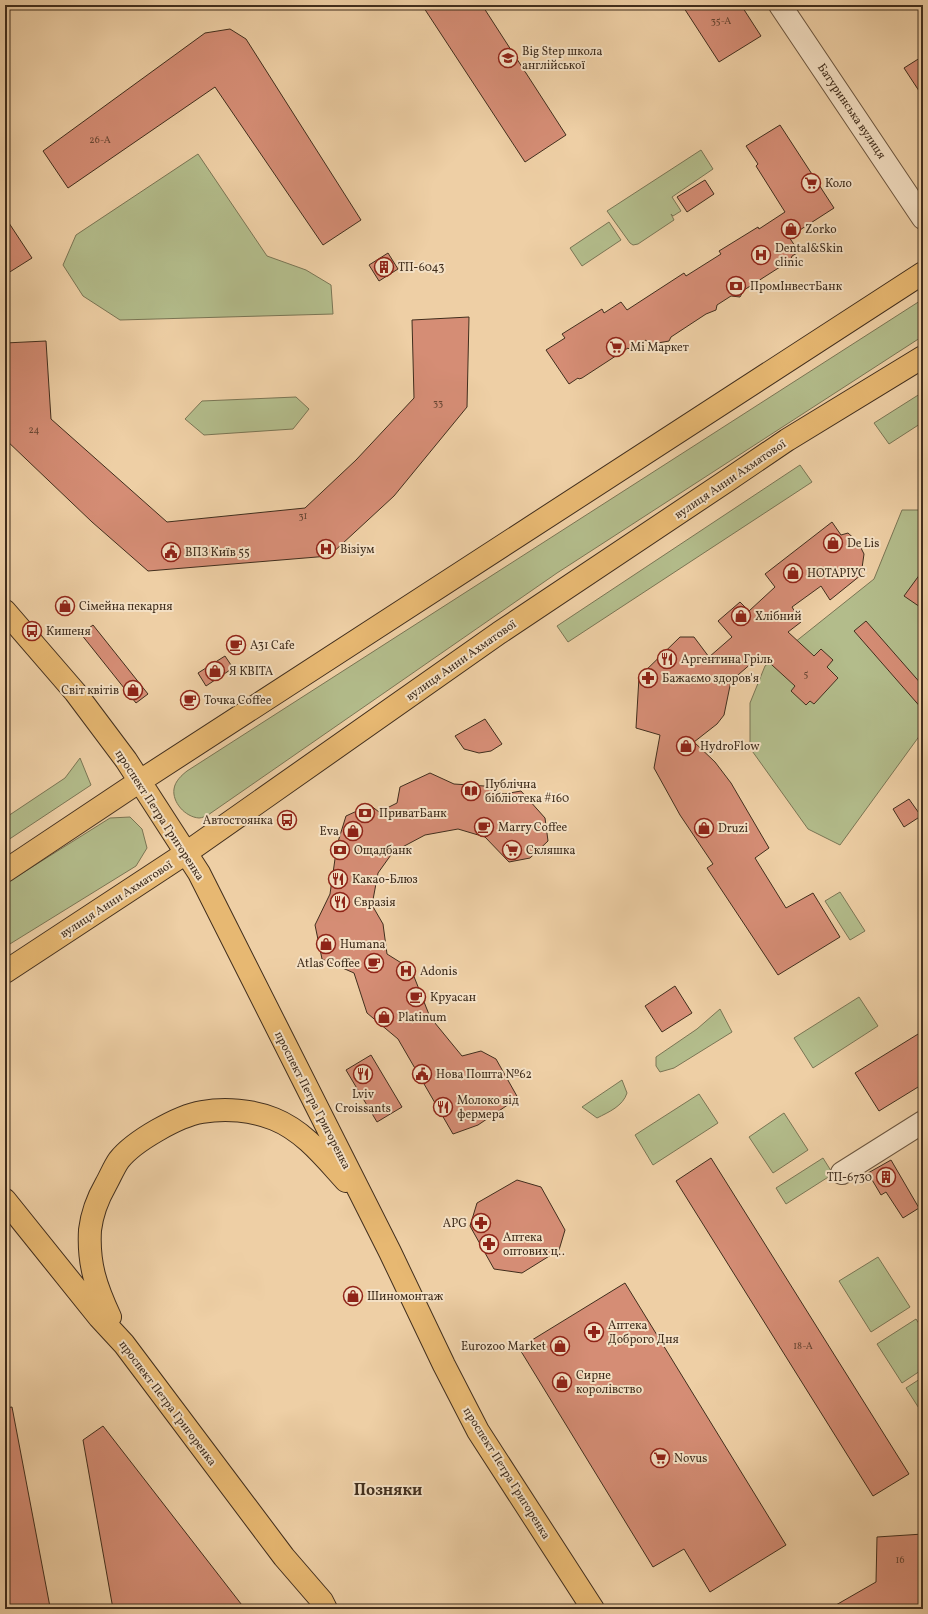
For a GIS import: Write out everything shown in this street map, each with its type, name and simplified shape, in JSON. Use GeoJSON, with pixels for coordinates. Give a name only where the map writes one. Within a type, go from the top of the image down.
{"type":"FeatureCollection","features":[{"type":"Feature","properties":{"kind":"main road"},"geometry":{"type":"LineString","coordinates":[[5,871],[140,781],[923,272]]}},
{"type":"Feature","properties":{"kind":"main road","name":"вулиця Анни Ахматової"},"geometry":{"type":"LineString","coordinates":[[5,972],[186,853],[519,620],[787,440],[923,357]]}},
{"type":"Feature","properties":{"kind":"main road","name":"проспект Петра Григоренка"},"geometry":{"type":"LineString","coordinates":[[5,611],[75,692],[126,760],[199,873],[478,1431],[593,1609]]}},
{"type":"Feature","properties":{"kind":"main road"},"geometry":{"type":"LineString","coordinates":[[121,1341],[97,1290],[90,1262],[90,1228],[97,1201],[119,1160],[140,1141],[165,1126],[201,1112],[237,1110],[274,1119],[307,1138],[364,1202]]}},
{"type":"Feature","properties":{"kind":"main road","name":"проспект Петра Григоренка"},"geometry":{"type":"LineString","coordinates":[[5,1200],[121,1341],[284,1557],[322,1601],[326,1609]]}},
{"type":"Feature","properties":{"kind":"street","name":"Батуринська вулиця"},"geometry":{"type":"LineString","coordinates":[[780,5],[923,218]]}},
{"type":"Feature","properties":{"kind":"street"},"geometry":{"type":"LineString","coordinates":[[842,1173],[923,1122]]}},
{"type":"Feature","properties":{"kind":"green space"},"geometry":{"type":"Polygon","coordinates":[[[701,150],[713,169],[672,197],[681,211],[673,216],[671,214],[674,220],[638,244],[633,245],[630,243],[607,211],[701,150]]]}},
{"type":"Feature","properties":{"kind":"green space"},"geometry":{"type":"Polygon","coordinates":[[[198,154],[267,256],[306,270],[331,285],[333,314],[120,320],[83,296],[63,265],[76,235],[198,154]]]}},
{"type":"Feature","properties":{"kind":"green space"},"geometry":{"type":"Polygon","coordinates":[[[609,222],[621,240],[582,266],[570,248],[609,222]]]}},
{"type":"Feature","properties":{"kind":"green space"},"geometry":{"type":"Polygon","coordinates":[[[923,299],[923,336],[557,573],[208,815],[200,818],[194,817],[184,812],[177,804],[174,789],[179,778],[187,771],[923,299]]]}},
{"type":"Feature","properties":{"kind":"green space"},"geometry":{"type":"Polygon","coordinates":[[[923,392],[923,422],[889,444],[874,423],[923,392]]]}},
{"type":"Feature","properties":{"kind":"green space"},"geometry":{"type":"Polygon","coordinates":[[[296,397],[309,409],[293,429],[204,435],[185,419],[202,401],[296,397]]]}},
{"type":"Feature","properties":{"kind":"green space"},"geometry":{"type":"Polygon","coordinates":[[[800,465],[812,482],[568,642],[557,626],[800,465]]]}},
{"type":"Feature","properties":{"kind":"green space"},"geometry":{"type":"Polygon","coordinates":[[[902,510],[923,510],[923,731],[840,845],[808,829],[750,748],[750,703],[765,666],[874,579],[902,510]]]}},
{"type":"Feature","properties":{"kind":"green space"},"geometry":{"type":"Polygon","coordinates":[[[80,758],[91,785],[5,842],[5,818],[65,778],[80,758]]]}},
{"type":"Feature","properties":{"kind":"green space"},"geometry":{"type":"Polygon","coordinates":[[[130,817],[142,829],[147,848],[136,866],[5,947],[5,884],[110,818],[130,817]]]}},
{"type":"Feature","properties":{"kind":"green space"},"geometry":{"type":"Polygon","coordinates":[[[840,892],[865,931],[850,940],[825,901],[840,892]]]}},
{"type":"Feature","properties":{"kind":"green space"},"geometry":{"type":"Polygon","coordinates":[[[859,997],[878,1026],[813,1068],[794,1038],[859,997]]]}},
{"type":"Feature","properties":{"kind":"green space"},"geometry":{"type":"Polygon","coordinates":[[[720,1009],[732,1032],[674,1068],[660,1072],[656,1066],[656,1057],[697,1029],[720,1009]]]}},
{"type":"Feature","properties":{"kind":"green space"},"geometry":{"type":"Polygon","coordinates":[[[622,1080],[627,1093],[622,1102],[615,1108],[597,1118],[582,1107],[622,1080]]]}},
{"type":"Feature","properties":{"kind":"green space"},"geometry":{"type":"Polygon","coordinates":[[[699,1094],[718,1123],[653,1165],[635,1135],[699,1094]]]}},
{"type":"Feature","properties":{"kind":"green space"},"geometry":{"type":"Polygon","coordinates":[[[784,1113],[808,1150],[773,1173],[749,1137],[784,1113]]]}},
{"type":"Feature","properties":{"kind":"green space"},"geometry":{"type":"Polygon","coordinates":[[[823,1158],[833,1174],[786,1204],[776,1188],[823,1158]]]}},
{"type":"Feature","properties":{"kind":"green space"},"geometry":{"type":"Polygon","coordinates":[[[878,1257],[910,1307],[871,1332],[839,1281],[878,1257]]]}},
{"type":"Feature","properties":{"kind":"green space"},"geometry":{"type":"Polygon","coordinates":[[[916,1319],[923,1330],[923,1369],[902,1383],[877,1344],[916,1319]]]}},
{"type":"Feature","properties":{"kind":"green space"},"geometry":{"type":"Polygon","coordinates":[[[923,1377],[923,1412],[922,1413],[906,1388],[923,1377]]]}},
{"type":"Feature","properties":{"kind":"building"},"geometry":{"type":"Polygon","coordinates":[[[422,5],[482,5],[566,135],[525,162],[422,5]]]}},
{"type":"Feature","properties":{"kind":"building"},"geometry":{"type":"Polygon","coordinates":[[[682,5],[741,5],[761,36],[719,62],[682,5]]]}},
{"type":"Feature","properties":{"kind":"building"},"geometry":{"type":"Polygon","coordinates":[[[230,29],[246,39],[361,220],[323,245],[215,87],[68,188],[43,151],[205,33],[230,29]]]}},
{"type":"Feature","properties":{"kind":"building"},"geometry":{"type":"Polygon","coordinates":[[[923,56],[923,97],[904,68],[923,56]]]}},
{"type":"Feature","properties":{"kind":"building"},"geometry":{"type":"Polygon","coordinates":[[[780,125],[834,208],[789,237],[799,252],[792,256],[789,265],[780,267],[744,290],[740,297],[731,296],[717,305],[716,310],[706,314],[671,337],[669,341],[658,343],[651,347],[646,340],[630,350],[628,348],[582,378],[578,378],[569,384],[546,350],[565,338],[562,334],[602,309],[604,313],[621,302],[627,310],[684,273],[686,276],[721,254],[719,251],[758,227],[759,229],[785,212],[756,166],[758,164],[746,146],[780,125]]]}},
{"type":"Feature","properties":{"kind":"building"},"geometry":{"type":"Polygon","coordinates":[[[705,180],[714,194],[687,212],[677,197],[705,180]]]}},
{"type":"Feature","properties":{"kind":"building"},"geometry":{"type":"Polygon","coordinates":[[[5,217],[32,258],[5,275],[5,217]]]}},
{"type":"Feature","properties":{"kind":"building","name":"ТП-6043"},"geometry":{"type":"Polygon","coordinates":[[[388,253],[398,269],[379,281],[369,265],[388,253]]]}},
{"type":"Feature","properties":{"kind":"building"},"geometry":{"type":"Polygon","coordinates":[[[469,317],[467,407],[394,496],[329,556],[148,571],[92,522],[5,439],[5,343],[46,341],[51,419],[167,522],[305,508],[356,460],[414,398],[412,320],[469,317]]]}},
{"type":"Feature","properties":{"kind":"building"},"geometry":{"type":"Polygon","coordinates":[[[832,522],[841,535],[848,533],[858,542],[864,554],[861,575],[830,600],[821,586],[792,607],[801,622],[788,632],[814,656],[821,649],[833,660],[827,667],[838,678],[814,704],[810,701],[806,705],[791,691],[795,686],[761,655],[731,681],[724,715],[717,724],[694,742],[715,762],[731,783],[769,848],[755,858],[786,908],[813,893],[840,937],[778,975],[707,868],[713,864],[680,815],[654,768],[660,735],[636,728],[639,677],[680,637],[694,637],[709,657],[732,637],[718,621],[740,602],[749,611],[775,587],[765,574],[832,522]]]}},
{"type":"Feature","properties":{"kind":"building"},"geometry":{"type":"Polygon","coordinates":[[[923,570],[923,609],[904,596],[923,570]]]}},
{"type":"Feature","properties":{"kind":"building"},"geometry":{"type":"Polygon","coordinates":[[[866,621],[923,686],[923,710],[854,631],[866,621]]]}},
{"type":"Feature","properties":{"kind":"building"},"geometry":{"type":"Polygon","coordinates":[[[93,625],[148,694],[136,703],[81,634],[93,625]]]}},
{"type":"Feature","properties":{"kind":"building","name":"Я КВІТА"},"geometry":{"type":"Polygon","coordinates":[[[225,656],[233,668],[206,686],[198,673],[225,656]]]}},
{"type":"Feature","properties":{"kind":"building"},"geometry":{"type":"Polygon","coordinates":[[[485,719],[502,744],[491,751],[479,753],[464,749],[455,736],[485,719]]]}},
{"type":"Feature","properties":{"kind":"building"},"geometry":{"type":"Polygon","coordinates":[[[430,773],[454,784],[484,786],[504,794],[521,791],[545,818],[548,841],[530,858],[509,862],[485,837],[458,829],[425,835],[393,852],[378,873],[372,905],[383,924],[387,954],[411,969],[430,1017],[462,1056],[481,1051],[496,1059],[518,1098],[478,1125],[453,1134],[398,1039],[367,1013],[354,973],[322,959],[315,925],[330,894],[337,845],[346,816],[370,805],[379,812],[397,803],[400,787],[430,773]]]}},
{"type":"Feature","properties":{"kind":"building"},"geometry":{"type":"Polygon","coordinates":[[[909,799],[921,816],[904,827],[893,809],[909,799]]]}},
{"type":"Feature","properties":{"kind":"building"},"geometry":{"type":"Polygon","coordinates":[[[675,986],[692,1013],[662,1032],[645,1006],[675,986]]]}},
{"type":"Feature","properties":{"kind":"building"},"geometry":{"type":"Polygon","coordinates":[[[923,1031],[923,1084],[879,1111],[855,1073],[923,1031]]]}},
{"type":"Feature","properties":{"kind":"building"},"geometry":{"type":"Polygon","coordinates":[[[371,1055],[402,1107],[377,1122],[346,1070],[371,1055]]]}},
{"type":"Feature","properties":{"kind":"building"},"geometry":{"type":"Polygon","coordinates":[[[711,1158],[909,1474],[873,1496],[676,1181],[711,1158]]]}},
{"type":"Feature","properties":{"kind":"building"},"geometry":{"type":"Polygon","coordinates":[[[891,1160],[919,1208],[903,1218],[886,1192],[881,1195],[868,1173],[891,1160]]]}},
{"type":"Feature","properties":{"kind":"building"},"geometry":{"type":"Polygon","coordinates":[[[517,1180],[541,1187],[565,1230],[559,1250],[522,1273],[494,1269],[470,1226],[477,1203],[517,1180]]]}},
{"type":"Feature","properties":{"kind":"building","name":"Novus"},"geometry":{"type":"Polygon","coordinates":[[[625,1283],[786,1545],[710,1592],[684,1549],[653,1567],[519,1348],[625,1283]]]}},
{"type":"Feature","properties":{"kind":"building"},"geometry":{"type":"Polygon","coordinates":[[[12,1407],[50,1607],[41,1609],[5,1609],[5,1408],[12,1407]]]}},
{"type":"Feature","properties":{"kind":"building"},"geometry":{"type":"Polygon","coordinates":[[[103,1426],[245,1609],[113,1609],[83,1440],[103,1426]]]}},
{"type":"Feature","properties":{"kind":"building"},"geometry":{"type":"Polygon","coordinates":[[[923,1534],[923,1609],[829,1609],[876,1582],[877,1537],[923,1534]]]}},
{"type":"Feature","properties":{"kind":"place","name":"Big Step школа англiйськоï"},"geometry":{"type":"Point","coordinates":[508,58]}},
{"type":"Feature","properties":{"kind":"place","name":"Коло"},"geometry":{"type":"Point","coordinates":[811,183]}},
{"type":"Feature","properties":{"kind":"place","name":"Zorko"},"geometry":{"type":"Point","coordinates":[791,229]}},
{"type":"Feature","properties":{"kind":"place","name":"Dental&Skin clinic"},"geometry":{"type":"Point","coordinates":[761,255]}},
{"type":"Feature","properties":{"kind":"place","name":"ТП-6043"},"geometry":{"type":"Point","coordinates":[384,267]}},
{"type":"Feature","properties":{"kind":"place","name":"ПромІнвестБанк"},"geometry":{"type":"Point","coordinates":[736,286]}},
{"type":"Feature","properties":{"kind":"place","name":"Мі Маркет"},"geometry":{"type":"Point","coordinates":[616,347]}},
{"type":"Feature","properties":{"kind":"place","name":"De Lis"},"geometry":{"type":"Point","coordinates":[833,543]}},
{"type":"Feature","properties":{"kind":"place","name":"Візіум"},"geometry":{"type":"Point","coordinates":[326,549]}},
{"type":"Feature","properties":{"kind":"place","name":"ВПЗ Київ 55"},"geometry":{"type":"Point","coordinates":[171,552]}},
{"type":"Feature","properties":{"kind":"place","name":"НОТАРІУС"},"geometry":{"type":"Point","coordinates":[793,573]}},
{"type":"Feature","properties":{"kind":"place","name":"Сімейна пекарня"},"geometry":{"type":"Point","coordinates":[65,606]}},
{"type":"Feature","properties":{"kind":"place","name":"Хлібний"},"geometry":{"type":"Point","coordinates":[741,616]}},
{"type":"Feature","properties":{"kind":"place","name":"Кишеня"},"geometry":{"type":"Point","coordinates":[32,631]}},
{"type":"Feature","properties":{"kind":"place","name":"A31 Cafe"},"geometry":{"type":"Point","coordinates":[236,645]}},
{"type":"Feature","properties":{"kind":"place","name":"Аргентина Гріль"},"geometry":{"type":"Point","coordinates":[667,659]}},
{"type":"Feature","properties":{"kind":"place","name":"Я КВІТА"},"geometry":{"type":"Point","coordinates":[215,671]}},
{"type":"Feature","properties":{"kind":"place","name":"Бажаємо здоров'я"},"geometry":{"type":"Point","coordinates":[648,678]}},
{"type":"Feature","properties":{"kind":"place","name":"Світ квітів"},"geometry":{"type":"Point","coordinates":[133,690]}},
{"type":"Feature","properties":{"kind":"place","name":"Точка Coffee"},"geometry":{"type":"Point","coordinates":[190,700]}},
{"type":"Feature","properties":{"kind":"place","name":"HydroFlow"},"geometry":{"type":"Point","coordinates":[686,746]}},
{"type":"Feature","properties":{"kind":"place","name":"Публічна бібліотека #160"},"geometry":{"type":"Point","coordinates":[471,791]}},
{"type":"Feature","properties":{"kind":"place","name":"ПриватБанк"},"geometry":{"type":"Point","coordinates":[365,813]}},
{"type":"Feature","properties":{"kind":"place","name":"Автостоянка"},"geometry":{"type":"Point","coordinates":[287,820]}},
{"type":"Feature","properties":{"kind":"place","name":"Marry Coffee"},"geometry":{"type":"Point","coordinates":[484,827]}},
{"type":"Feature","properties":{"kind":"place","name":"Druzi"},"geometry":{"type":"Point","coordinates":[704,828]}},
{"type":"Feature","properties":{"kind":"place","name":"Eva"},"geometry":{"type":"Point","coordinates":[353,831]}},
{"type":"Feature","properties":{"kind":"place","name":"Ощадбанк"},"geometry":{"type":"Point","coordinates":[340,850]}},
{"type":"Feature","properties":{"kind":"place","name":"Скляшка"},"geometry":{"type":"Point","coordinates":[512,850]}},
{"type":"Feature","properties":{"kind":"place","name":"Какао-Блюз"},"geometry":{"type":"Point","coordinates":[338,879]}},
{"type":"Feature","properties":{"kind":"place","name":"Євразія"},"geometry":{"type":"Point","coordinates":[340,902]}},
{"type":"Feature","properties":{"kind":"place","name":"Humana"},"geometry":{"type":"Point","coordinates":[326,944]}},
{"type":"Feature","properties":{"kind":"place","name":"Atlas Coffee"},"geometry":{"type":"Point","coordinates":[374,963]}},
{"type":"Feature","properties":{"kind":"place","name":"Adonis"},"geometry":{"type":"Point","coordinates":[406,971]}},
{"type":"Feature","properties":{"kind":"place","name":"Круасан"},"geometry":{"type":"Point","coordinates":[416,997]}},
{"type":"Feature","properties":{"kind":"place","name":"Platinum"},"geometry":{"type":"Point","coordinates":[384,1017]}},
{"type":"Feature","properties":{"kind":"place","name":"Lviv Croissants"},"geometry":{"type":"Point","coordinates":[363,1074]}},
{"type":"Feature","properties":{"kind":"place","name":"Нова Пошта №62"},"geometry":{"type":"Point","coordinates":[422,1074]}},
{"type":"Feature","properties":{"kind":"place","name":"Молоко від фермера"},"geometry":{"type":"Point","coordinates":[443,1107]}},
{"type":"Feature","properties":{"kind":"place","name":"ТП-6730"},"geometry":{"type":"Point","coordinates":[886,1177]}},
{"type":"Feature","properties":{"kind":"place","name":"APG"},"geometry":{"type":"Point","coordinates":[481,1223]}},
{"type":"Feature","properties":{"kind":"place","name":"Аптека оптових ц‥"},"geometry":{"type":"Point","coordinates":[489,1244]}},
{"type":"Feature","properties":{"kind":"place","name":"Шиномонтаж"},"geometry":{"type":"Point","coordinates":[353,1296]}},
{"type":"Feature","properties":{"kind":"place","name":"Аптека Доброго Дня"},"geometry":{"type":"Point","coordinates":[594,1332]}},
{"type":"Feature","properties":{"kind":"place","name":"Eurozoo Market"},"geometry":{"type":"Point","coordinates":[560,1346]}},
{"type":"Feature","properties":{"kind":"place","name":"Сирне королівство"},"geometry":{"type":"Point","coordinates":[562,1382]}},
{"type":"Feature","properties":{"kind":"place","name":"Novus"},"geometry":{"type":"Point","coordinates":[660,1458]}},
{"type":"Feature","properties":{"kind":"district","name":"Позняки"},"geometry":{"type":"Point","coordinates":[388,1489]}}]}
